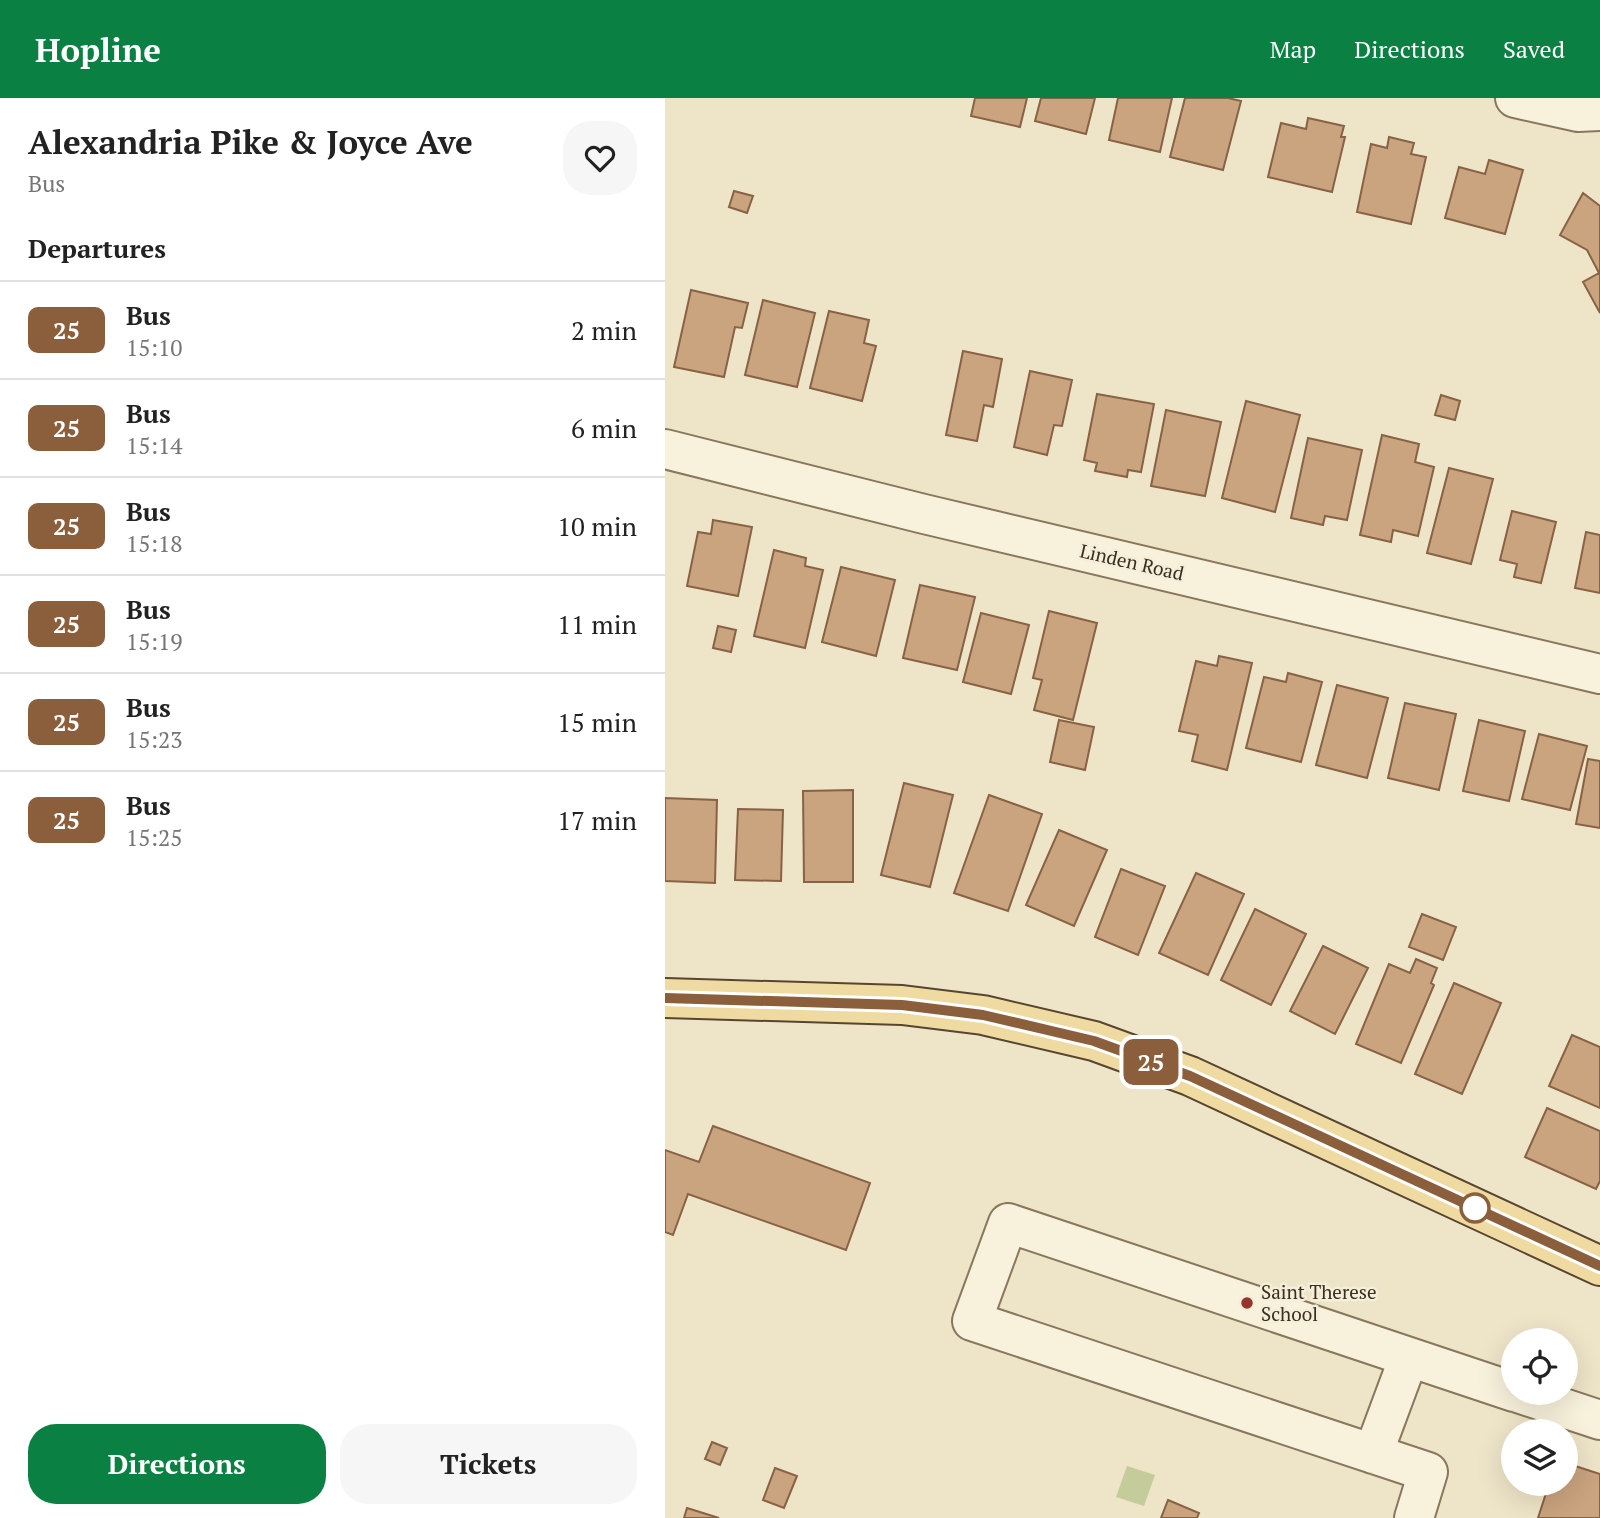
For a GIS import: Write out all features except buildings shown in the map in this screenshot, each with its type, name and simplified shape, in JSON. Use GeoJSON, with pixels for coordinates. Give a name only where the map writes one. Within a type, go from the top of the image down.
{"type":"FeatureCollection","features":[{"type":"Feature","properties":{"kind":"main road"},"geometry":{"type":"LineString","coordinates":[[665,998],[902,1005],[983,1015],[1094,1041],[1190,1076],[1600,1266]]}},
{"type":"Feature","properties":{"kind":"street"},"geometry":{"type":"LineString","coordinates":[[1515,98],[1578,112],[1600,111]]}},
{"type":"Feature","properties":{"kind":"street","name":"Linden Road"},"geometry":{"type":"LineString","coordinates":[[665,449],[924,514],[1600,674]]}},
{"type":"Feature","properties":{"kind":"street"},"geometry":{"type":"LineString","coordinates":[[1415,1516],[1428,1472],[972,1321],[1009,1223],[1501,1387]]}},
{"type":"Feature","properties":{"kind":"street"},"geometry":{"type":"LineString","coordinates":[[1373,1454],[1409,1357]]}},
{"type":"Feature","properties":{"kind":"street"},"geometry":{"type":"LineString","coordinates":[[1555,1405],[1600,1420]]}},
{"type":"Feature","properties":{"kind":"green space"},"geometry":{"type":"Polygon","coordinates":[[[1127,1466],[1155,1475],[1144,1506],[1116,1497],[1127,1466]]]}},
{"type":"Feature","properties":{"kind":"bus line","name":"25"},"geometry":{"type":"LineString","coordinates":[[665,998],[845,1001],[902,1005],[983,1015],[1094,1041],[1190,1076],[1600,1266]]}},
{"type":"Feature","properties":{"kind":"place","name":"Saint Therese School"},"geometry":{"type":"Point","coordinates":[1247,1303]}}]}
